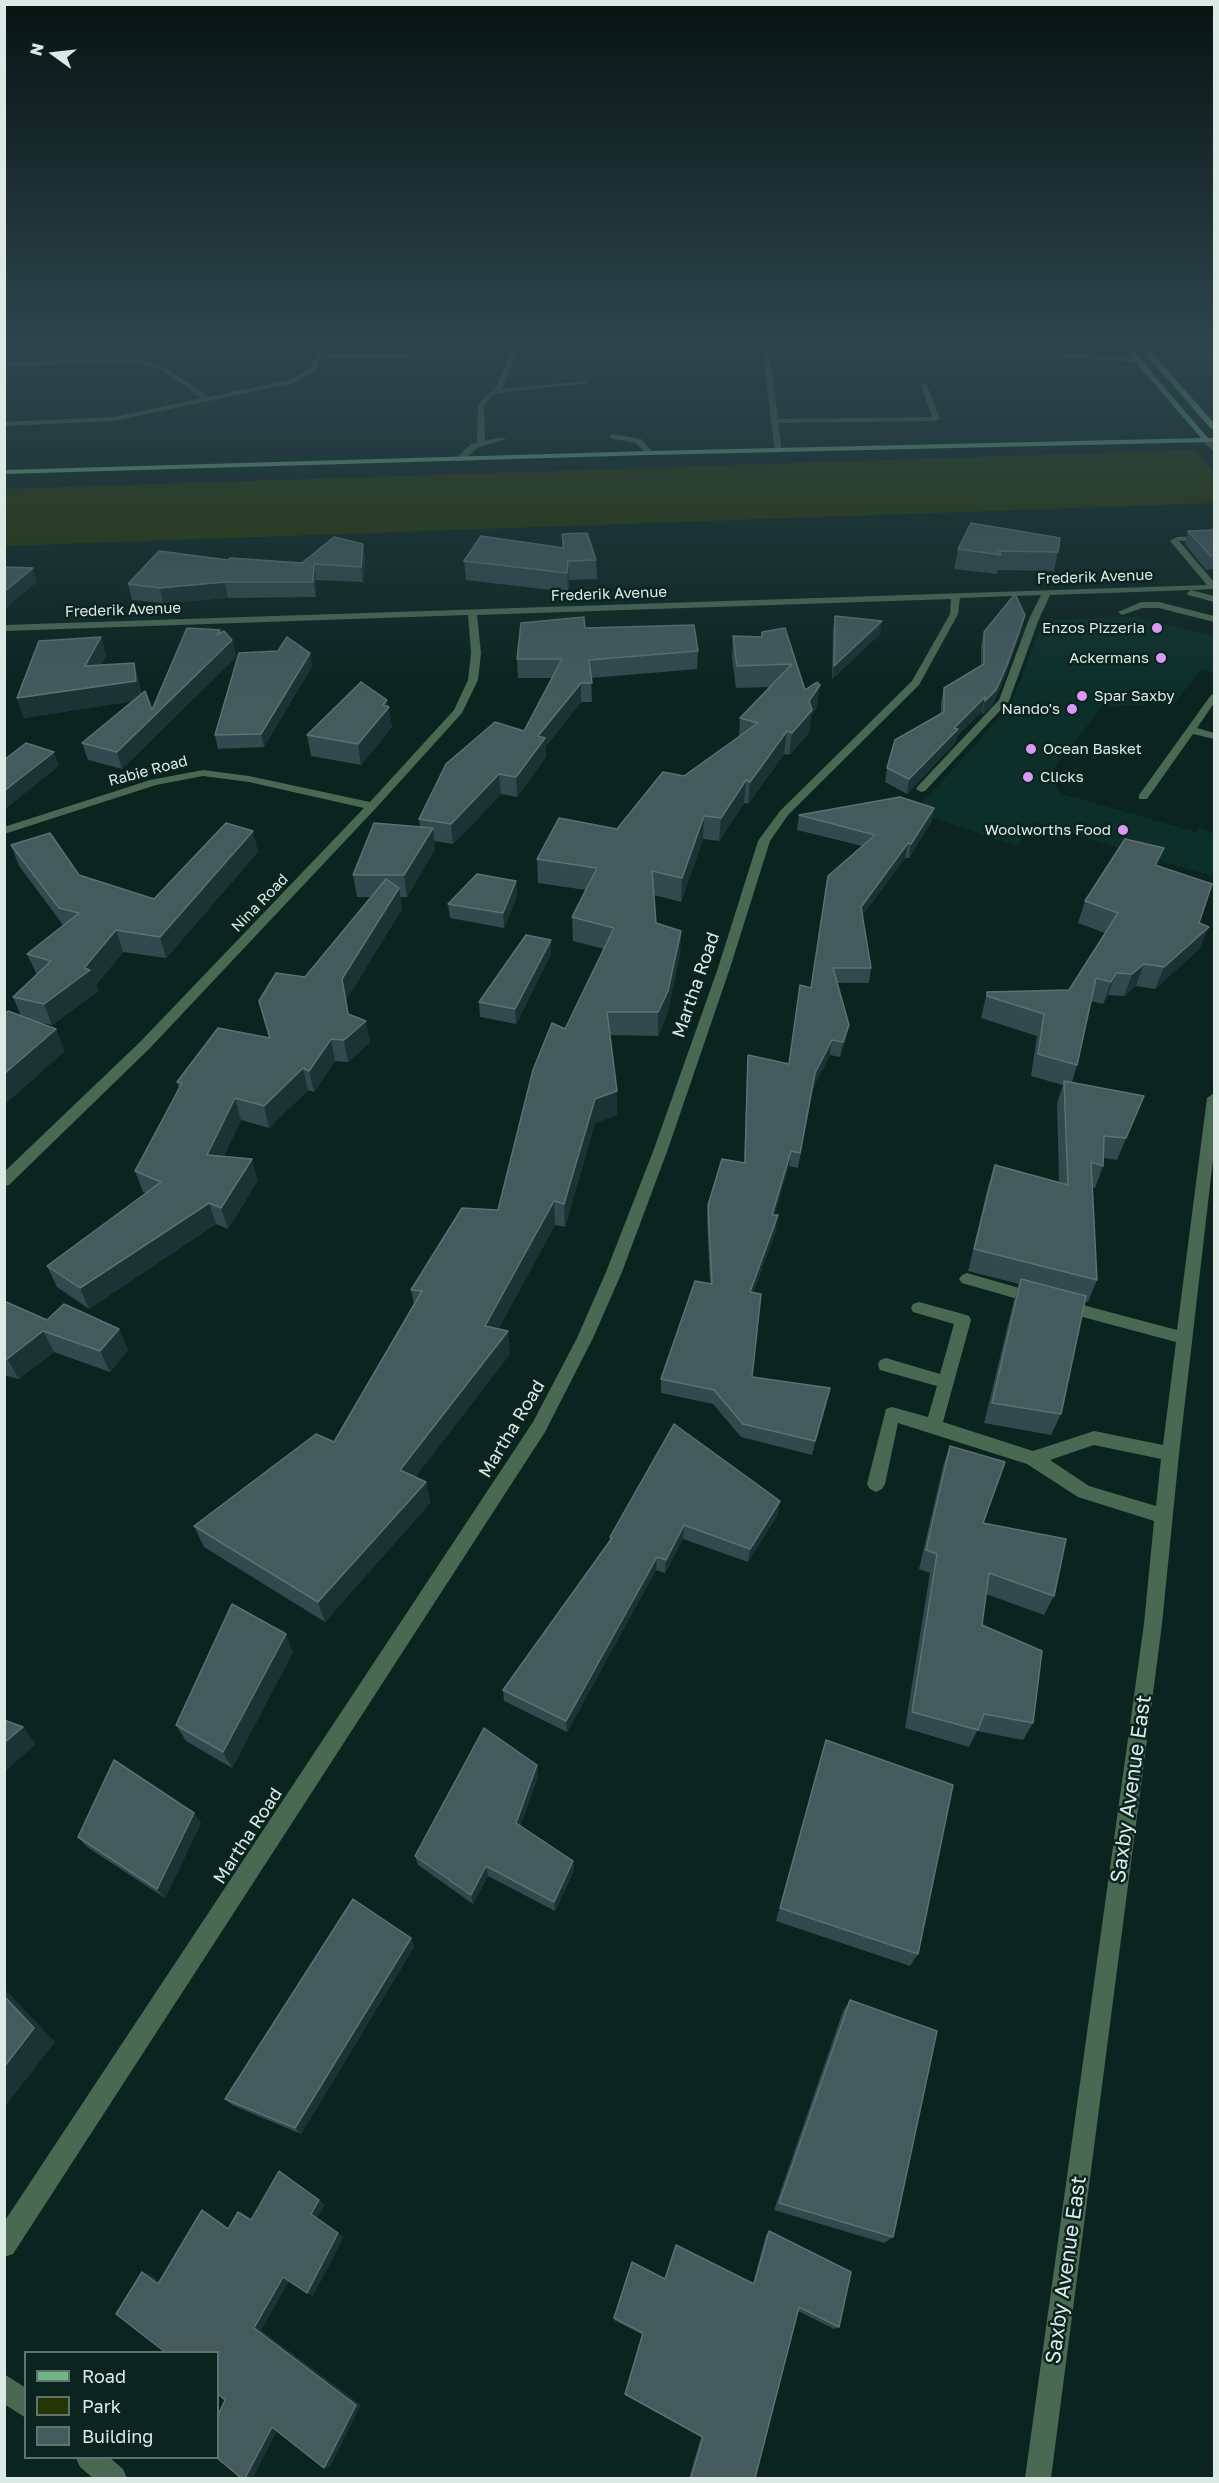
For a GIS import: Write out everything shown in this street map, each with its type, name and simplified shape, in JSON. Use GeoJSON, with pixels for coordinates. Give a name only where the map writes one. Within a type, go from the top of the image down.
{"type":"FeatureCollection","features":[{"type":"Feature","properties":{"kind":"main road"},"geometry":{"type":"LineString","coordinates":[[4,472],[393,461]]}},
{"type":"Feature","properties":{"kind":"street"},"geometry":{"type":"LineString","coordinates":[[1214,588],[1174,541],[1215,538]]}},
{"type":"Feature","properties":{"kind":"street"},"geometry":{"type":"LineString","coordinates":[[1150,588],[1186,592],[1215,599]]}},
{"type":"Feature","properties":{"kind":"street","name":"Frederik Avenue"},"geometry":{"type":"LineString","coordinates":[[4,628],[1150,588],[1214,588]]}},
{"type":"Feature","properties":{"kind":"street"},"geometry":{"type":"LineString","coordinates":[[921,789],[1004,701],[1034,619],[1047,593]]}},
{"type":"Feature","properties":{"kind":"street","name":"Martha Road"},"geometry":{"type":"LineString","coordinates":[[4,2245],[539,1427],[585,1338],[614,1272],[661,1149],[724,968],[764,841],[784,813],[916,683],[954,614],[956,596]]}},
{"type":"Feature","properties":{"kind":"street"},"geometry":{"type":"LineString","coordinates":[[1122,612],[1141,605],[1159,605],[1215,619]]}},
{"type":"Feature","properties":{"kind":"street","name":"Nina Road"},"geometry":{"type":"LineString","coordinates":[[4,1181],[145,1045],[372,806],[464,702],[473,680],[476,653],[472,612]]}},
{"type":"Feature","properties":{"kind":"street"},"geometry":{"type":"LineString","coordinates":[[1143,797],[1215,697]]}},
{"type":"Feature","properties":{"kind":"street"},"geometry":{"type":"LineString","coordinates":[[1191,730],[1215,736]]}},
{"type":"Feature","properties":{"kind":"street","name":"Rabie Road"},"geometry":{"type":"LineString","coordinates":[[4,831],[154,782],[203,773],[249,779],[372,806]]}},
{"type":"Feature","properties":{"kind":"street","name":"Saxby Avenue East"},"geometry":{"type":"LineString","coordinates":[[1038,2478],[1153,1624],[1170,1454],[1215,1098]]}},
{"type":"Feature","properties":{"kind":"street"},"geometry":{"type":"LineString","coordinates":[[967,1279],[1185,1338]]}},
{"type":"Feature","properties":{"kind":"street"},"geometry":{"type":"LineString","coordinates":[[919,1308],[963,1320],[934,1426]]}},
{"type":"Feature","properties":{"kind":"street"},"geometry":{"type":"LineString","coordinates":[[886,1365],[945,1382]]}},
{"type":"Feature","properties":{"kind":"street"},"geometry":{"type":"LineString","coordinates":[[876,1485],[892,1414],[1033,1458],[1084,1492],[1164,1516]]}},
{"type":"Feature","properties":{"kind":"street"},"geometry":{"type":"LineString","coordinates":[[1033,1458],[1094,1438],[1170,1454]]}},
{"type":"Feature","properties":{"kind":"street"},"geometry":{"type":"LineString","coordinates":[[4,2387],[24,2403]]}},
{"type":"Feature","properties":{"kind":"street"},"geometry":{"type":"LineString","coordinates":[[91,2459],[114,2478]]}},
{"type":"Feature","properties":{"kind":"shaded area"},"geometry":{"type":"Polygon","coordinates":[[[1133,617],[1214,636],[1214,672],[1201,669],[1175,703],[1102,707],[1048,776],[1062,794],[1196,832],[1199,828],[1214,833],[1214,877],[1035,822],[1017,846],[914,812],[1010,706],[1044,620],[1133,617]]]}},
{"type":"Feature","properties":{"kind":"green space"},"geometry":{"type":"Polygon","coordinates":[[[863,461],[1203,461],[1214,473],[1214,503],[5,546],[5,489],[863,461]]]}},
{"type":"Feature","properties":{"kind":"building"},"geometry":{"type":"Polygon","coordinates":[[[971,523],[1060,538],[1058,552],[999,551],[1001,555],[958,549],[971,523]]]}},
{"type":"Feature","properties":{"kind":"building"},"geometry":{"type":"Polygon","coordinates":[[[1215,530],[1215,556],[1211,556],[1188,531],[1215,530]]]}},
{"type":"Feature","properties":{"kind":"building"},"geometry":{"type":"Polygon","coordinates":[[[587,533],[596,560],[568,561],[567,573],[464,561],[481,536],[564,548],[562,534],[587,533]]]}},
{"type":"Feature","properties":{"kind":"building"},"geometry":{"type":"Polygon","coordinates":[[[334,537],[363,544],[361,567],[314,564],[313,582],[225,582],[160,588],[128,584],[159,551],[228,560],[230,558],[302,563],[334,537]]]}},
{"type":"Feature","properties":{"kind":"building"},"geometry":{"type":"Polygon","coordinates":[[[4,567],[33,568],[4,592],[4,567]]]}},
{"type":"Feature","properties":{"kind":"building"},"geometry":{"type":"Polygon","coordinates":[[[1015,594],[1025,615],[996,690],[985,701],[985,697],[954,728],[958,729],[909,779],[887,768],[895,740],[944,712],[944,688],[984,664],[984,632],[1015,594]]]}},
{"type":"Feature","properties":{"kind":"building"},"geometry":{"type":"Polygon","coordinates":[[[835,616],[882,621],[834,666],[835,616]]]}},
{"type":"Feature","properties":{"kind":"building"},"geometry":{"type":"Polygon","coordinates":[[[584,617],[585,628],[694,625],[698,651],[589,660],[592,683],[581,683],[538,736],[545,738],[516,777],[499,774],[451,824],[419,819],[446,764],[495,722],[524,731],[562,659],[517,659],[521,623],[584,617]]]}},
{"type":"Feature","properties":{"kind":"building"},"geometry":{"type":"Polygon","coordinates":[[[187,628],[220,630],[217,635],[224,631],[232,640],[117,752],[82,743],[145,691],[152,710],[187,628]]]}},
{"type":"Feature","properties":{"kind":"building"},"geometry":{"type":"Polygon","coordinates":[[[785,628],[805,690],[817,682],[820,685],[809,701],[812,710],[792,733],[787,731],[750,782],[746,780],[721,818],[704,816],[682,878],[652,871],[656,923],[681,931],[668,991],[658,1012],[607,1012],[617,1091],[595,1099],[564,1204],[554,1201],[485,1326],[508,1331],[400,1470],[426,1482],[318,1602],[194,1526],[316,1434],[334,1442],[422,1291],[411,1290],[462,1208],[498,1210],[533,1070],[552,1023],[565,1029],[614,928],[572,917],[597,868],[537,859],[559,818],[617,829],[663,772],[684,776],[758,723],[740,718],[792,664],[737,666],[733,636],[762,637],[762,632],[785,628]]]}},
{"type":"Feature","properties":{"kind":"building"},"geometry":{"type":"Polygon","coordinates":[[[101,637],[85,666],[134,663],[136,681],[17,698],[39,641],[101,637]]]}},
{"type":"Feature","properties":{"kind":"building"},"geometry":{"type":"Polygon","coordinates":[[[287,637],[310,653],[261,734],[215,735],[239,653],[278,651],[287,637]]]}},
{"type":"Feature","properties":{"kind":"building"},"geometry":{"type":"Polygon","coordinates":[[[361,682],[387,700],[383,705],[389,707],[358,744],[307,735],[361,682]]]}},
{"type":"Feature","properties":{"kind":"building"},"geometry":{"type":"Polygon","coordinates":[[[26,743],[54,752],[4,791],[4,760],[26,743]]]}},
{"type":"Feature","properties":{"kind":"building"},"geometry":{"type":"Polygon","coordinates":[[[900,797],[934,808],[911,844],[908,843],[861,907],[871,968],[833,968],[849,1025],[843,1042],[832,1040],[815,1073],[800,1153],[791,1151],[772,1215],[778,1215],[750,1292],[761,1294],[752,1377],[830,1388],[815,1441],[743,1424],[714,1390],[661,1379],[695,1281],[712,1284],[708,1205],[722,1159],[745,1163],[748,1055],[789,1064],[800,985],[811,988],[828,876],[875,835],[799,815],[900,797]]]}},
{"type":"Feature","properties":{"kind":"building"},"geometry":{"type":"Polygon","coordinates":[[[226,823],[253,831],[160,937],[116,930],[84,968],[90,970],[44,1004],[13,997],[51,961],[27,954],[79,913],[59,908],[11,845],[50,833],[79,875],[154,899],[226,823]]]}},
{"type":"Feature","properties":{"kind":"building"},"geometry":{"type":"Polygon","coordinates":[[[374,823],[433,828],[404,875],[353,875],[374,823]]]}},
{"type":"Feature","properties":{"kind":"building"},"geometry":{"type":"Polygon","coordinates":[[[1125,839],[1164,848],[1155,865],[1212,884],[1199,923],[1209,927],[1164,967],[1144,964],[1132,974],[1116,973],[1111,982],[1096,978],[1077,1065],[1038,1054],[1044,1014],[987,996],[987,992],[1069,990],[1118,913],[1085,901],[1125,839]]]}},
{"type":"Feature","properties":{"kind":"building"},"geometry":{"type":"Polygon","coordinates":[[[477,874],[516,881],[503,913],[448,904],[477,874]]]}},
{"type":"Feature","properties":{"kind":"building"},"geometry":{"type":"Polygon","coordinates":[[[386,879],[399,888],[342,979],[348,1014],[366,1021],[344,1040],[331,1039],[309,1071],[303,1068],[264,1106],[235,1098],[207,1155],[252,1159],[221,1208],[209,1203],[80,1288],[47,1266],[161,1182],[135,1171],[182,1083],[177,1082],[218,1028],[270,1038],[259,1001],[276,973],[305,977],[386,879]]]}},
{"type":"Feature","properties":{"kind":"building"},"geometry":{"type":"Polygon","coordinates":[[[526,935],[551,940],[515,1009],[479,1002],[526,935]]]}},
{"type":"Feature","properties":{"kind":"building"},"geometry":{"type":"Polygon","coordinates":[[[8,1011],[56,1029],[4,1074],[4,1014],[8,1011]]]}},
{"type":"Feature","properties":{"kind":"building"},"geometry":{"type":"Polygon","coordinates":[[[1064,1081],[1144,1096],[1126,1138],[1104,1136],[1103,1166],[1091,1162],[1097,1280],[974,1249],[995,1165],[1068,1185],[1064,1081]]]}},
{"type":"Feature","properties":{"kind":"building"},"geometry":{"type":"Polygon","coordinates":[[[1021,1279],[1086,1296],[1061,1414],[992,1403],[1021,1279]]]}},
{"type":"Feature","properties":{"kind":"building"},"geometry":{"type":"Polygon","coordinates":[[[4,1301],[47,1320],[64,1304],[119,1329],[100,1351],[43,1331],[7,1359],[4,1358],[4,1301]]]}},
{"type":"Feature","properties":{"kind":"building"},"geometry":{"type":"Polygon","coordinates":[[[674,1424],[780,1501],[750,1549],[684,1525],[666,1560],[657,1557],[566,1721],[503,1690],[612,1538],[610,1537],[674,1424]]]}},
{"type":"Feature","properties":{"kind":"building"},"geometry":{"type":"Polygon","coordinates":[[[950,1446],[1005,1462],[983,1523],[1066,1539],[1054,1596],[989,1573],[982,1625],[1042,1651],[1033,1723],[984,1714],[978,1730],[912,1712],[937,1554],[926,1550],[950,1446]]]}},
{"type":"Feature","properties":{"kind":"building"},"geometry":{"type":"Polygon","coordinates":[[[232,1604],[286,1634],[223,1752],[176,1725],[232,1604]]]}},
{"type":"Feature","properties":{"kind":"building"},"geometry":{"type":"Polygon","coordinates":[[[4,1720],[23,1727],[4,1743],[4,1720]]]}},
{"type":"Feature","properties":{"kind":"building"},"geometry":{"type":"Polygon","coordinates":[[[484,1728],[537,1765],[516,1823],[573,1861],[554,1902],[486,1866],[471,1895],[415,1856],[484,1728]]]}},
{"type":"Feature","properties":{"kind":"building"},"geometry":{"type":"Polygon","coordinates":[[[826,1740],[953,1785],[918,1954],[780,1908],[826,1740]]]}},
{"type":"Feature","properties":{"kind":"building"},"geometry":{"type":"Polygon","coordinates":[[[114,1760],[194,1813],[157,1889],[78,1837],[114,1760]]]}},
{"type":"Feature","properties":{"kind":"building"},"geometry":{"type":"Polygon","coordinates":[[[353,1899],[411,1938],[295,2128],[225,2099],[353,1899]]]}},
{"type":"Feature","properties":{"kind":"building"},"geometry":{"type":"Polygon","coordinates":[[[4,1996],[34,2028],[4,2067],[4,1996]]]}},
{"type":"Feature","properties":{"kind":"building"},"geometry":{"type":"Polygon","coordinates":[[[850,2000],[937,2031],[893,2237],[779,2203],[850,2000]]]}},
{"type":"Feature","properties":{"kind":"building"},"geometry":{"type":"Polygon","coordinates":[[[279,2171],[319,2200],[311,2214],[338,2233],[307,2293],[283,2277],[254,2328],[356,2405],[324,2468],[272,2427],[245,2478],[241,2478],[218,2459],[219,2413],[225,2400],[219,2395],[219,2351],[164,2351],[116,2314],[142,2272],[158,2284],[202,2210],[228,2229],[238,2212],[251,2220],[279,2171]]]}},
{"type":"Feature","properties":{"kind":"building"},"geometry":{"type":"Polygon","coordinates":[[[769,2231],[851,2272],[839,2327],[799,2307],[755,2478],[691,2478],[703,2437],[625,2394],[643,2333],[614,2318],[632,2262],[665,2279],[676,2245],[754,2284],[769,2231]]]}},
{"type":"Feature","properties":{"kind":"place","name":"Enzos Pizzeria"},"geometry":{"type":"Point","coordinates":[1157,628]}},
{"type":"Feature","properties":{"kind":"place","name":"Ackermans"},"geometry":{"type":"Point","coordinates":[1161,658]}},
{"type":"Feature","properties":{"kind":"place","name":"Spar Saxby"},"geometry":{"type":"Point","coordinates":[1082,696]}},
{"type":"Feature","properties":{"kind":"place","name":"Nando's"},"geometry":{"type":"Point","coordinates":[1072,709]}},
{"type":"Feature","properties":{"kind":"place","name":"Ocean Basket"},"geometry":{"type":"Point","coordinates":[1031,749]}},
{"type":"Feature","properties":{"kind":"place","name":"Clicks"},"geometry":{"type":"Point","coordinates":[1028,777]}},
{"type":"Feature","properties":{"kind":"place","name":"Woolworths Food"},"geometry":{"type":"Point","coordinates":[1123,830]}}]}
